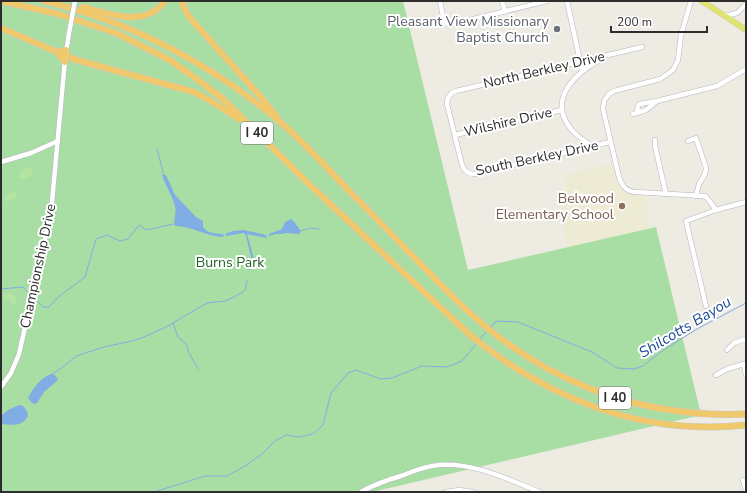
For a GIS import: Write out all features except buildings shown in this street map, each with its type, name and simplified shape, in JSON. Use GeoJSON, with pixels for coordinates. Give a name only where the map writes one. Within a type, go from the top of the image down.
{"type":"FeatureCollection","features":[{"type":"Feature","properties":{"kind":"highway","name":"I 40"},"geometry":{"type":"LineString","coordinates":[[1,1],[64,16],[116,33],[170,60],[198,80],[222,98],[312,187],[470,335],[488,350],[523,374],[546,387],[577,401],[606,411],[652,422],[707,427],[746,425]]}},
{"type":"Feature","properties":{"kind":"highway","name":"I 40"},"geometry":{"type":"LineString","coordinates":[[44,1],[76,9],[140,34],[188,58],[231,85],[286,127],[480,323],[498,338],[526,356],[557,374],[610,397],[678,412],[707,415],[746,414]]}},
{"type":"Feature","properties":{"kind":"highway"},"geometry":{"type":"LineString","coordinates":[[76,9],[80,7],[112,15],[138,16],[154,11],[165,1]]}},
{"type":"Feature","properties":{"kind":"highway"},"geometry":{"type":"LineString","coordinates":[[182,1],[190,18],[286,127]]}},
{"type":"Feature","properties":{"kind":"highway"},"geometry":{"type":"LineString","coordinates":[[1,28],[57,52],[65,58],[75,59],[194,92],[248,124]]}},
{"type":"Feature","properties":{"kind":"highway"},"geometry":{"type":"LineString","coordinates":[[57,52],[63,52],[65,58]]}},
{"type":"Feature","properties":{"kind":"main road"},"geometry":{"type":"LineString","coordinates":[[702,1],[746,30]]}},
{"type":"Feature","properties":{"kind":"street","name":"Championship Drive"},"geometry":{"type":"LineString","coordinates":[[1,387],[17,361],[51,213],[65,58],[75,1]]}},
{"type":"Feature","properties":{"kind":"street"},"geometry":{"type":"LineString","coordinates":[[440,1],[444,22],[449,25],[547,1]]}},
{"type":"Feature","properties":{"kind":"street"},"geometry":{"type":"LineString","coordinates":[[502,1],[505,11]]}},
{"type":"Feature","properties":{"kind":"street"},"geometry":{"type":"LineString","coordinates":[[567,1],[582,70]]}},
{"type":"Feature","properties":{"kind":"street"},"geometry":{"type":"LineString","coordinates":[[691,1],[681,35],[678,60],[672,70],[666,76],[657,80],[617,90],[611,93],[606,98],[603,109],[622,186],[630,192],[706,197],[716,210]]}},
{"type":"Feature","properties":{"kind":"street"},"geometry":{"type":"LineString","coordinates":[[731,20],[746,4]]}},
{"type":"Feature","properties":{"kind":"street"},"geometry":{"type":"LineString","coordinates":[[726,16],[737,13]]}},
{"type":"Feature","properties":{"kind":"street","name":"North Berkley Drive"},"geometry":{"type":"LineString","coordinates":[[455,135],[447,104],[450,94],[456,91],[642,47]]}},
{"type":"Feature","properties":{"kind":"street"},"geometry":{"type":"LineString","coordinates":[[592,146],[570,129],[562,110],[562,99],[566,89],[582,70],[608,55]]}},
{"type":"Feature","properties":{"kind":"street"},"geometry":{"type":"LineString","coordinates":[[639,112],[639,104],[717,86],[746,70]]}},
{"type":"Feature","properties":{"kind":"street"},"geometry":{"type":"LineString","coordinates":[[632,114],[650,108],[657,101]]}},
{"type":"Feature","properties":{"kind":"street","name":"Wilshire Drive"},"geometry":{"type":"LineString","coordinates":[[455,135],[562,110]]}},
{"type":"Feature","properties":{"kind":"street","name":"South Berkley Drive"},"geometry":{"type":"LineString","coordinates":[[455,135],[462,165],[465,170],[475,174],[610,142]]}},
{"type":"Feature","properties":{"kind":"street"},"geometry":{"type":"LineString","coordinates":[[688,141],[696,138],[706,166],[696,196]]}},
{"type":"Feature","properties":{"kind":"street"},"geometry":{"type":"LineString","coordinates":[[1,162],[31,153],[58,140]]}},
{"type":"Feature","properties":{"kind":"street"},"geometry":{"type":"LineString","coordinates":[[654,140],[654,146],[666,194]]}},
{"type":"Feature","properties":{"kind":"street"},"geometry":{"type":"LineString","coordinates":[[706,306],[686,222],[688,219],[746,202]]}},
{"type":"Feature","properties":{"kind":"street"},"geometry":{"type":"LineString","coordinates":[[726,350],[734,343],[746,339]]}},
{"type":"Feature","properties":{"kind":"street"},"geometry":{"type":"LineString","coordinates":[[716,375],[723,370],[745,363],[746,375]]}},
{"type":"Feature","properties":{"kind":"street"},"geometry":{"type":"LineString","coordinates":[[361,492],[378,483],[435,465],[462,466],[487,472],[540,492]]}},
{"type":"Feature","properties":{"kind":"street"},"geometry":{"type":"LineString","coordinates":[[743,480],[746,491]]}},
{"type":"Feature","properties":{"kind":"street"},"geometry":{"type":"LineString","coordinates":[[446,492],[459,490],[472,492]]}},
{"type":"Feature","properties":{"kind":"shaded area"},"geometry":{"type":"Polygon","coordinates":[[[611,164],[624,192],[646,196],[650,236],[567,250],[562,220],[566,175],[611,164]]]}},
{"type":"Feature","properties":{"kind":"green space","name":"Burns Park"},"geometry":{"type":"Polygon","coordinates":[[[1,1],[403,1],[468,270],[656,227],[701,415],[372,492],[1,492],[1,1]]]}},
{"type":"Feature","properties":{"kind":"green space"},"geometry":{"type":"Polygon","coordinates":[[[26,168],[32,169],[32,174],[30,177],[22,179],[18,176],[21,171],[26,168]]]}},
{"type":"Feature","properties":{"kind":"green space"},"geometry":{"type":"Polygon","coordinates":[[[15,191],[17,197],[6,202],[5,196],[15,191]]]}},
{"type":"Feature","properties":{"kind":"green space"},"geometry":{"type":"Polygon","coordinates":[[[11,293],[15,296],[16,304],[13,305],[11,301],[4,299],[3,295],[11,293]]]}},
{"type":"Feature","properties":{"kind":"water"},"geometry":{"type":"Polygon","coordinates":[[[162,175],[166,175],[175,195],[196,217],[203,221],[203,227],[207,231],[223,234],[224,237],[217,237],[182,226],[175,226],[175,206],[162,175]]]}},
{"type":"Feature","properties":{"kind":"water"},"geometry":{"type":"Polygon","coordinates":[[[291,219],[300,230],[301,232],[299,234],[285,233],[269,236],[269,234],[282,229],[285,222],[291,219]]]}},
{"type":"Feature","properties":{"kind":"water"},"geometry":{"type":"Polygon","coordinates":[[[244,230],[266,235],[267,238],[247,234],[254,259],[252,266],[248,271],[252,261],[246,236],[244,233],[226,236],[225,234],[233,231],[244,230]]]}},
{"type":"Feature","properties":{"kind":"water"},"geometry":{"type":"Polygon","coordinates":[[[51,374],[55,375],[58,380],[44,392],[37,403],[32,403],[28,398],[32,390],[40,381],[51,374]]]}},
{"type":"Feature","properties":{"kind":"water"},"geometry":{"type":"Polygon","coordinates":[[[19,405],[23,406],[27,411],[28,416],[26,420],[20,424],[1,424],[1,416],[8,410],[19,405]]]}},
{"type":"Feature","properties":{"kind":"waterway"},"geometry":{"type":"LineString","coordinates":[[157,149],[164,176]]}},
{"type":"Feature","properties":{"kind":"waterway"},"geometry":{"type":"LineString","coordinates":[[34,298],[43,307],[49,307],[57,298],[85,277],[96,239],[107,235],[120,241],[128,239],[139,225],[146,230],[174,224]]}},
{"type":"Feature","properties":{"kind":"waterway"},"geometry":{"type":"LineString","coordinates":[[300,231],[311,228],[319,229]]}},
{"type":"Feature","properties":{"kind":"waterway"},"geometry":{"type":"LineString","coordinates":[[52,374],[76,356],[144,337],[166,327],[207,303],[225,301],[232,298],[246,289],[248,280]]}},
{"type":"Feature","properties":{"kind":"waterway"},"geometry":{"type":"LineString","coordinates":[[1,289],[23,287],[30,294]]}},
{"type":"Feature","properties":{"kind":"waterway","name":"Shilcotts Bayou"},"geometry":{"type":"LineString","coordinates":[[491,327],[496,321],[518,322],[592,352],[617,368],[634,369],[643,366],[662,351],[697,329],[746,303]]}},
{"type":"Feature","properties":{"kind":"waterway"},"geometry":{"type":"LineString","coordinates":[[173,323],[178,337],[187,345],[188,351],[198,369]]}},
{"type":"Feature","properties":{"kind":"waterway"},"geometry":{"type":"LineString","coordinates":[[480,339],[487,331]]}},
{"type":"Feature","properties":{"kind":"waterway"},"geometry":{"type":"LineString","coordinates":[[154,492],[205,476],[227,476],[245,466],[262,454],[275,441],[286,435],[299,437],[313,434],[323,425],[331,393],[348,373],[356,370],[381,379],[392,378],[422,366],[447,367],[462,361],[477,343]]}},
{"type":"Feature","properties":{"kind":"place","name":"Pleasant View Missionary Baptist Church"},"geometry":{"type":"Point","coordinates":[557,29]}},
{"type":"Feature","properties":{"kind":"place","name":"Belwood Elementary School"},"geometry":{"type":"Point","coordinates":[622,206]}}]}
